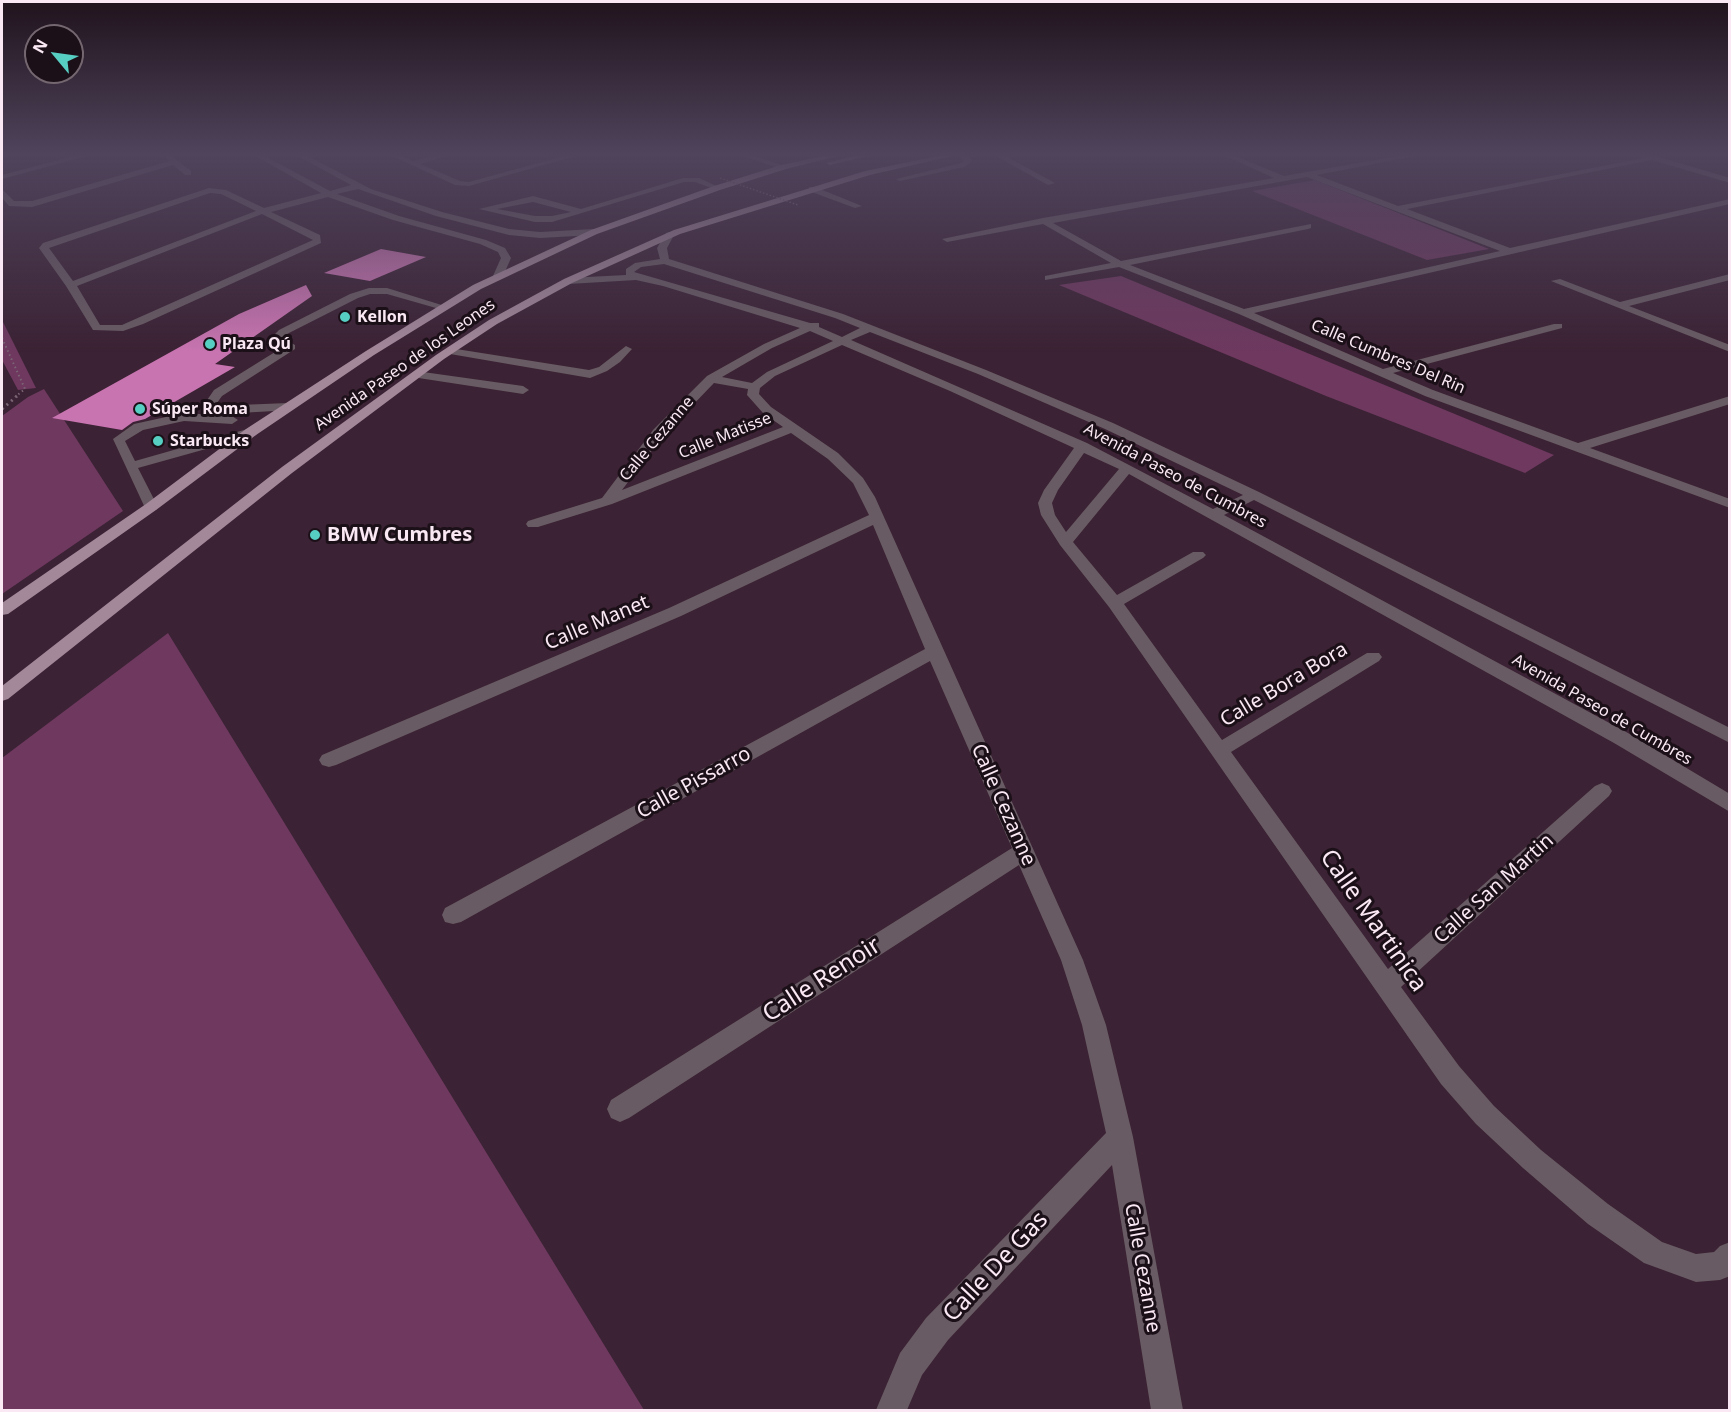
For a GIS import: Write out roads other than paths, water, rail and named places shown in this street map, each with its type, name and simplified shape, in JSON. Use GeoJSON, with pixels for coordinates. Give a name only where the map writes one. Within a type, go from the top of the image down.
{"type":"FeatureCollection","features":[{"type":"Feature","properties":{"kind":"main road","name":"Avenida Paseo de los Leones"},"geometry":{"type":"LineString","coordinates":[[2,610],[151,507],[251,432],[443,307],[498,276],[626,220]]}},
{"type":"Feature","properties":{"kind":"main road","name":"Avenida Paseo de los Leones"},"geometry":{"type":"LineString","coordinates":[[2,695],[287,470],[416,375],[493,322],[568,281],[669,235],[710,220]]}},
{"type":"Feature","properties":{"kind":"street"},"geometry":{"type":"LineString","coordinates":[[120,220],[46,245],[44,248],[98,328],[123,328],[139,322],[318,241],[317,237],[280,220]]}},
{"type":"Feature","properties":{"kind":"street"},"geometry":{"type":"LineString","coordinates":[[71,285],[242,220]]}},
{"type":"Feature","properties":{"kind":"street"},"geometry":{"type":"LineString","coordinates":[[403,220],[483,242],[502,250],[506,258],[498,276]]}},
{"type":"Feature","properties":{"kind":"street"},"geometry":{"type":"LineString","coordinates":[[463,220],[510,232],[548,235],[594,232]]}},
{"type":"Feature","properties":{"kind":"street"},"geometry":{"type":"LineString","coordinates":[[947,238],[1049,220]]}},
{"type":"Feature","properties":{"kind":"street"},"geometry":{"type":"LineString","coordinates":[[1430,220],[1507,250]]}},
{"type":"Feature","properties":{"kind":"street"},"geometry":{"type":"LineString","coordinates":[[1243,312],[1644,220]]}},
{"type":"Feature","properties":{"kind":"street","name":"Calle Cumbres Del Rin"},"geometry":{"type":"LineString","coordinates":[[1043,221],[1120,264],[1243,312],[1379,373],[1480,414],[1730,504]]}},
{"type":"Feature","properties":{"kind":"street"},"geometry":{"type":"LineString","coordinates":[[1049,278],[1308,226]]}},
{"type":"Feature","properties":{"kind":"street"},"geometry":{"type":"LineString","coordinates":[[636,277],[629,271],[638,265],[666,261],[662,249],[669,235]]}},
{"type":"Feature","properties":{"kind":"street","name":"Avenida Paseo de Cumbres"},"geometry":{"type":"LineString","coordinates":[[666,261],[839,316],[1109,426],[1254,495],[1730,736]]}},
{"type":"Feature","properties":{"kind":"street","name":"Avenida Paseo de Cumbres"},"geometry":{"type":"LineString","coordinates":[[568,281],[636,277],[737,304],[810,327],[1082,446],[1212,514],[1621,738],[1730,804]]}},
{"type":"Feature","properties":{"kind":"street"},"geometry":{"type":"LineString","coordinates":[[1621,305],[1730,277]]}},
{"type":"Feature","properties":{"kind":"street"},"geometry":{"type":"LineString","coordinates":[[1556,281],[1730,349]]}},
{"type":"Feature","properties":{"kind":"street"},"geometry":{"type":"LineString","coordinates":[[282,411],[239,410],[215,407],[211,403],[218,393],[291,347],[278,341],[278,337],[283,332],[354,296],[369,291],[387,291],[443,307]]}},
{"type":"Feature","properties":{"kind":"street","name":"Calle Cezanne"},"geometry":{"type":"LineString","coordinates":[[607,501],[658,433],[711,379],[768,346],[839,316]]}},
{"type":"Feature","properties":{"kind":"street"},"geometry":{"type":"LineString","coordinates":[[1379,373],[1558,326]]}},
{"type":"Feature","properties":{"kind":"street"},"geometry":{"type":"LineString","coordinates":[[711,379],[754,387],[771,374],[799,359],[869,328]]}},
{"type":"Feature","properties":{"kind":"street"},"geometry":{"type":"LineString","coordinates":[[768,346],[799,359]]}},
{"type":"Feature","properties":{"kind":"street"},"geometry":{"type":"LineString","coordinates":[[450,351],[590,374],[616,360],[626,349]]}},
{"type":"Feature","properties":{"kind":"street"},"geometry":{"type":"LineString","coordinates":[[416,375],[523,390]]}},
{"type":"Feature","properties":{"kind":"street","name":"Calle Cezanne"},"geometry":{"type":"LineString","coordinates":[[754,387],[753,395],[759,402],[846,468],[868,496],[934,651],[1072,960],[1091,1014],[1120,1137],[1167,1410]]}},
{"type":"Feature","properties":{"kind":"street"},"geometry":{"type":"LineString","coordinates":[[1576,448],[1730,400]]}},
{"type":"Feature","properties":{"kind":"street"},"geometry":{"type":"LineString","coordinates":[[151,507],[118,443],[124,435],[139,427],[184,417],[242,421],[282,411]]}},
{"type":"Feature","properties":{"kind":"street","name":"Calle Matisse"},"geometry":{"type":"LineString","coordinates":[[532,524],[607,501],[753,446],[794,428]]}},
{"type":"Feature","properties":{"kind":"street"},"geometry":{"type":"LineString","coordinates":[[131,466],[251,432]]}},
{"type":"Feature","properties":{"kind":"street","name":"Calle Martinica"},"geometry":{"type":"LineString","coordinates":[[1082,446],[1045,503],[1048,515],[1065,542],[1115,603],[1450,1075],[1485,1115],[1532,1159],[1598,1214],[1654,1253],[1696,1269],[1720,1266],[1730,1256]]}},
{"type":"Feature","properties":{"kind":"street"},"geometry":{"type":"LineString","coordinates":[[1065,542],[1127,468]]}},
{"type":"Feature","properties":{"kind":"street"},"geometry":{"type":"LineString","coordinates":[[1212,514],[1254,495]]}},
{"type":"Feature","properties":{"kind":"street","name":"Calle Manet"},"geometry":{"type":"LineString","coordinates":[[329,760],[675,612],[877,517]]}},
{"type":"Feature","properties":{"kind":"street"},"geometry":{"type":"LineString","coordinates":[[1115,603],[1198,555]]}},
{"type":"Feature","properties":{"kind":"street","name":"Calle Pissarro"},"geometry":{"type":"LineString","coordinates":[[453,915],[934,651]]}},
{"type":"Feature","properties":{"kind":"street","name":"Calle Bora Bora"},"geometry":{"type":"LineString","coordinates":[[1219,751],[1373,657]]}},
{"type":"Feature","properties":{"kind":"street","name":"Calle San Martin"},"geometry":{"type":"LineString","coordinates":[[1386,986],[1602,791]]}},
{"type":"Feature","properties":{"kind":"street","name":"Calle Renoir"},"geometry":{"type":"LineString","coordinates":[[620,1109],[1024,851]]}},
{"type":"Feature","properties":{"kind":"street","name":"Calle De Gas"},"geometry":{"type":"LineString","coordinates":[[891,1410],[911,1364],[937,1329],[1120,1137]]}},
{"type":"Feature","properties":{"kind":"place","name":"Kellon"},"geometry":{"type":"Point","coordinates":[345,317]}},
{"type":"Feature","properties":{"kind":"place","name":"Plaza Qú"},"geometry":{"type":"Point","coordinates":[210,344]}},
{"type":"Feature","properties":{"kind":"place","name":"Súper Roma"},"geometry":{"type":"Point","coordinates":[140,409]}},
{"type":"Feature","properties":{"kind":"place","name":"Starbucks"},"geometry":{"type":"Point","coordinates":[158,441]}},
{"type":"Feature","properties":{"kind":"place","name":"BMW Cumbres"},"geometry":{"type":"Point","coordinates":[315,535]}}]}
